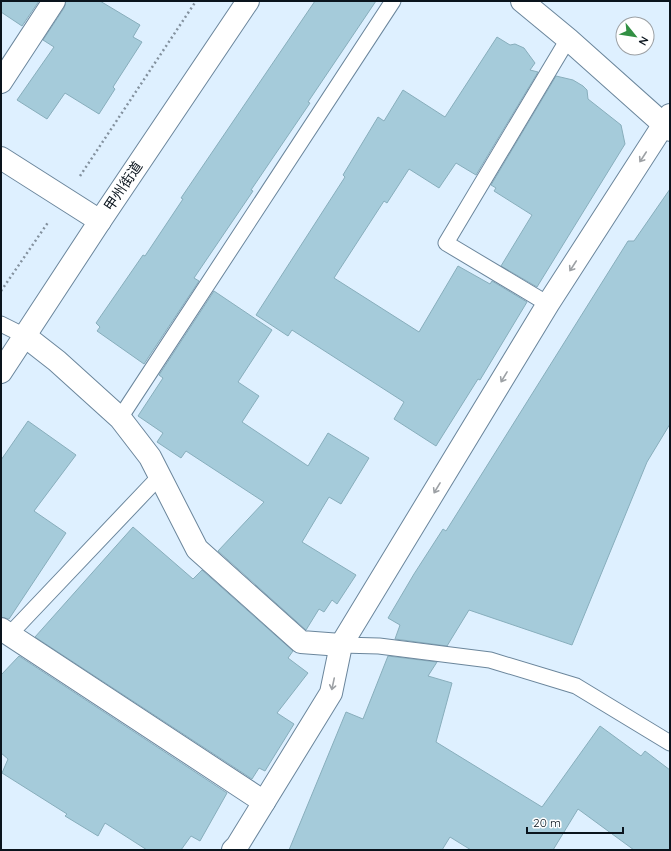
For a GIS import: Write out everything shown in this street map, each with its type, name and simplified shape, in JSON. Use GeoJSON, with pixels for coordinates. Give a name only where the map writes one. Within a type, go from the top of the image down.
{"type":"FeatureCollection","features":[{"type":"Feature","properties":{"kind":"main road"},"geometry":{"type":"LineString","coordinates":[[1,82],[54,1]]}},
{"type":"Feature","properties":{"kind":"main road","name":"甲州街道"},"geometry":{"type":"LineString","coordinates":[[1,372],[100,221],[248,1]]}},
{"type":"Feature","properties":{"kind":"main road"},"geometry":{"type":"LineString","coordinates":[[233,850],[237,846],[331,693],[341,646],[548,304],[668,123],[522,1]]}},
{"type":"Feature","properties":{"kind":"main road"},"geometry":{"type":"LineString","coordinates":[[1,158],[100,221]]}},
{"type":"Feature","properties":{"kind":"main road"},"geometry":{"type":"LineString","coordinates":[[25,336],[57,361],[120,418],[150,457],[197,549],[301,642],[341,646]]}},
{"type":"Feature","properties":{"kind":"main road"},"geometry":{"type":"LineString","coordinates":[[5,632],[264,802]]}},
{"type":"Feature","properties":{"kind":"lane"},"geometry":{"type":"LineString","coordinates":[[120,418],[393,1]]}},
{"type":"Feature","properties":{"kind":"lane"},"geometry":{"type":"LineString","coordinates":[[548,304],[446,243],[568,39]]}},
{"type":"Feature","properties":{"kind":"lane"},"geometry":{"type":"LineString","coordinates":[[1,324],[25,336]]}},
{"type":"Feature","properties":{"kind":"lane"},"geometry":{"type":"LineString","coordinates":[[5,632],[160,476]]}},
{"type":"Feature","properties":{"kind":"lane"},"geometry":{"type":"LineString","coordinates":[[341,646],[378,646],[490,660],[576,686],[670,743]]}},
{"type":"Feature","properties":{"kind":"path"},"geometry":{"type":"LineString","coordinates":[[78,178],[196,1]]}},
{"type":"Feature","properties":{"kind":"path"},"geometry":{"type":"LineString","coordinates":[[1,291],[52,217]]}},
{"type":"Feature","properties":{"kind":"building"},"geometry":{"type":"Polygon","coordinates":[[[1,1],[39,1],[22,26],[1,12],[1,1]]]}},
{"type":"Feature","properties":{"kind":"building"},"geometry":{"type":"Polygon","coordinates":[[[66,1],[100,1],[140,25],[133,37],[142,42],[113,87],[115,89],[99,114],[65,93],[47,119],[17,100],[54,47],[43,40],[64,8],[66,1]]]}},
{"type":"Feature","properties":{"kind":"building"},"geometry":{"type":"Polygon","coordinates":[[[315,1],[376,1],[308,102],[310,103],[251,190],[253,191],[194,278],[199,281],[144,364],[97,331],[100,327],[96,323],[143,255],[145,256],[183,199],[181,198],[315,1]]]}},
{"type":"Feature","properties":{"kind":"building"},"geometry":{"type":"Polygon","coordinates":[[[497,37],[510,45],[515,44],[524,48],[535,63],[530,70],[538,72],[476,175],[456,163],[439,188],[409,169],[387,203],[384,201],[334,278],[419,332],[458,266],[490,284],[492,281],[527,302],[480,380],[478,379],[436,446],[394,419],[404,402],[292,330],[288,336],[256,315],[345,177],[343,175],[378,117],[384,121],[403,90],[445,117],[497,37]]]}},
{"type":"Feature","properties":{"kind":"building"},"geometry":{"type":"Polygon","coordinates":[[[556,76],[573,80],[583,86],[587,90],[588,99],[621,125],[625,144],[537,287],[501,266],[532,215],[494,191],[496,188],[491,185],[556,76]]]}},
{"type":"Feature","properties":{"kind":"building"},"geometry":{"type":"Polygon","coordinates":[[[670,189],[670,424],[647,462],[572,645],[469,610],[447,646],[395,639],[400,625],[388,618],[414,574],[443,529],[446,531],[628,241],[634,241],[670,189]]]}},
{"type":"Feature","properties":{"kind":"building"},"geometry":{"type":"Polygon","coordinates":[[[214,291],[272,330],[238,382],[259,396],[242,422],[308,466],[328,433],[369,458],[341,504],[329,497],[302,542],[356,575],[337,604],[332,600],[324,612],[319,609],[306,630],[218,551],[264,502],[186,451],[181,458],[157,442],[163,433],[138,416],[163,378],[159,375],[214,291]]]}},
{"type":"Feature","properties":{"kind":"building"},"geometry":{"type":"Polygon","coordinates":[[[28,421],[76,455],[34,511],[66,533],[9,619],[1,617],[1,460],[28,421]]]}},
{"type":"Feature","properties":{"kind":"building"},"geometry":{"type":"Polygon","coordinates":[[[133,527],[193,579],[202,570],[293,651],[288,658],[308,673],[277,713],[294,724],[265,771],[259,768],[252,779],[35,637],[133,527]]]}},
{"type":"Feature","properties":{"kind":"building"},"geometry":{"type":"Polygon","coordinates":[[[19,656],[227,793],[200,841],[191,836],[181,850],[147,850],[105,823],[98,836],[65,816],[67,814],[2,773],[8,759],[1,753],[1,675],[19,656]]]}},
{"type":"Feature","properties":{"kind":"building"},"geometry":{"type":"Polygon","coordinates":[[[388,656],[437,662],[428,676],[452,683],[436,742],[542,807],[600,726],[641,756],[645,751],[670,770],[670,850],[634,850],[578,809],[553,850],[471,850],[450,837],[442,850],[289,850],[346,712],[363,719],[388,656]]]}}]}
